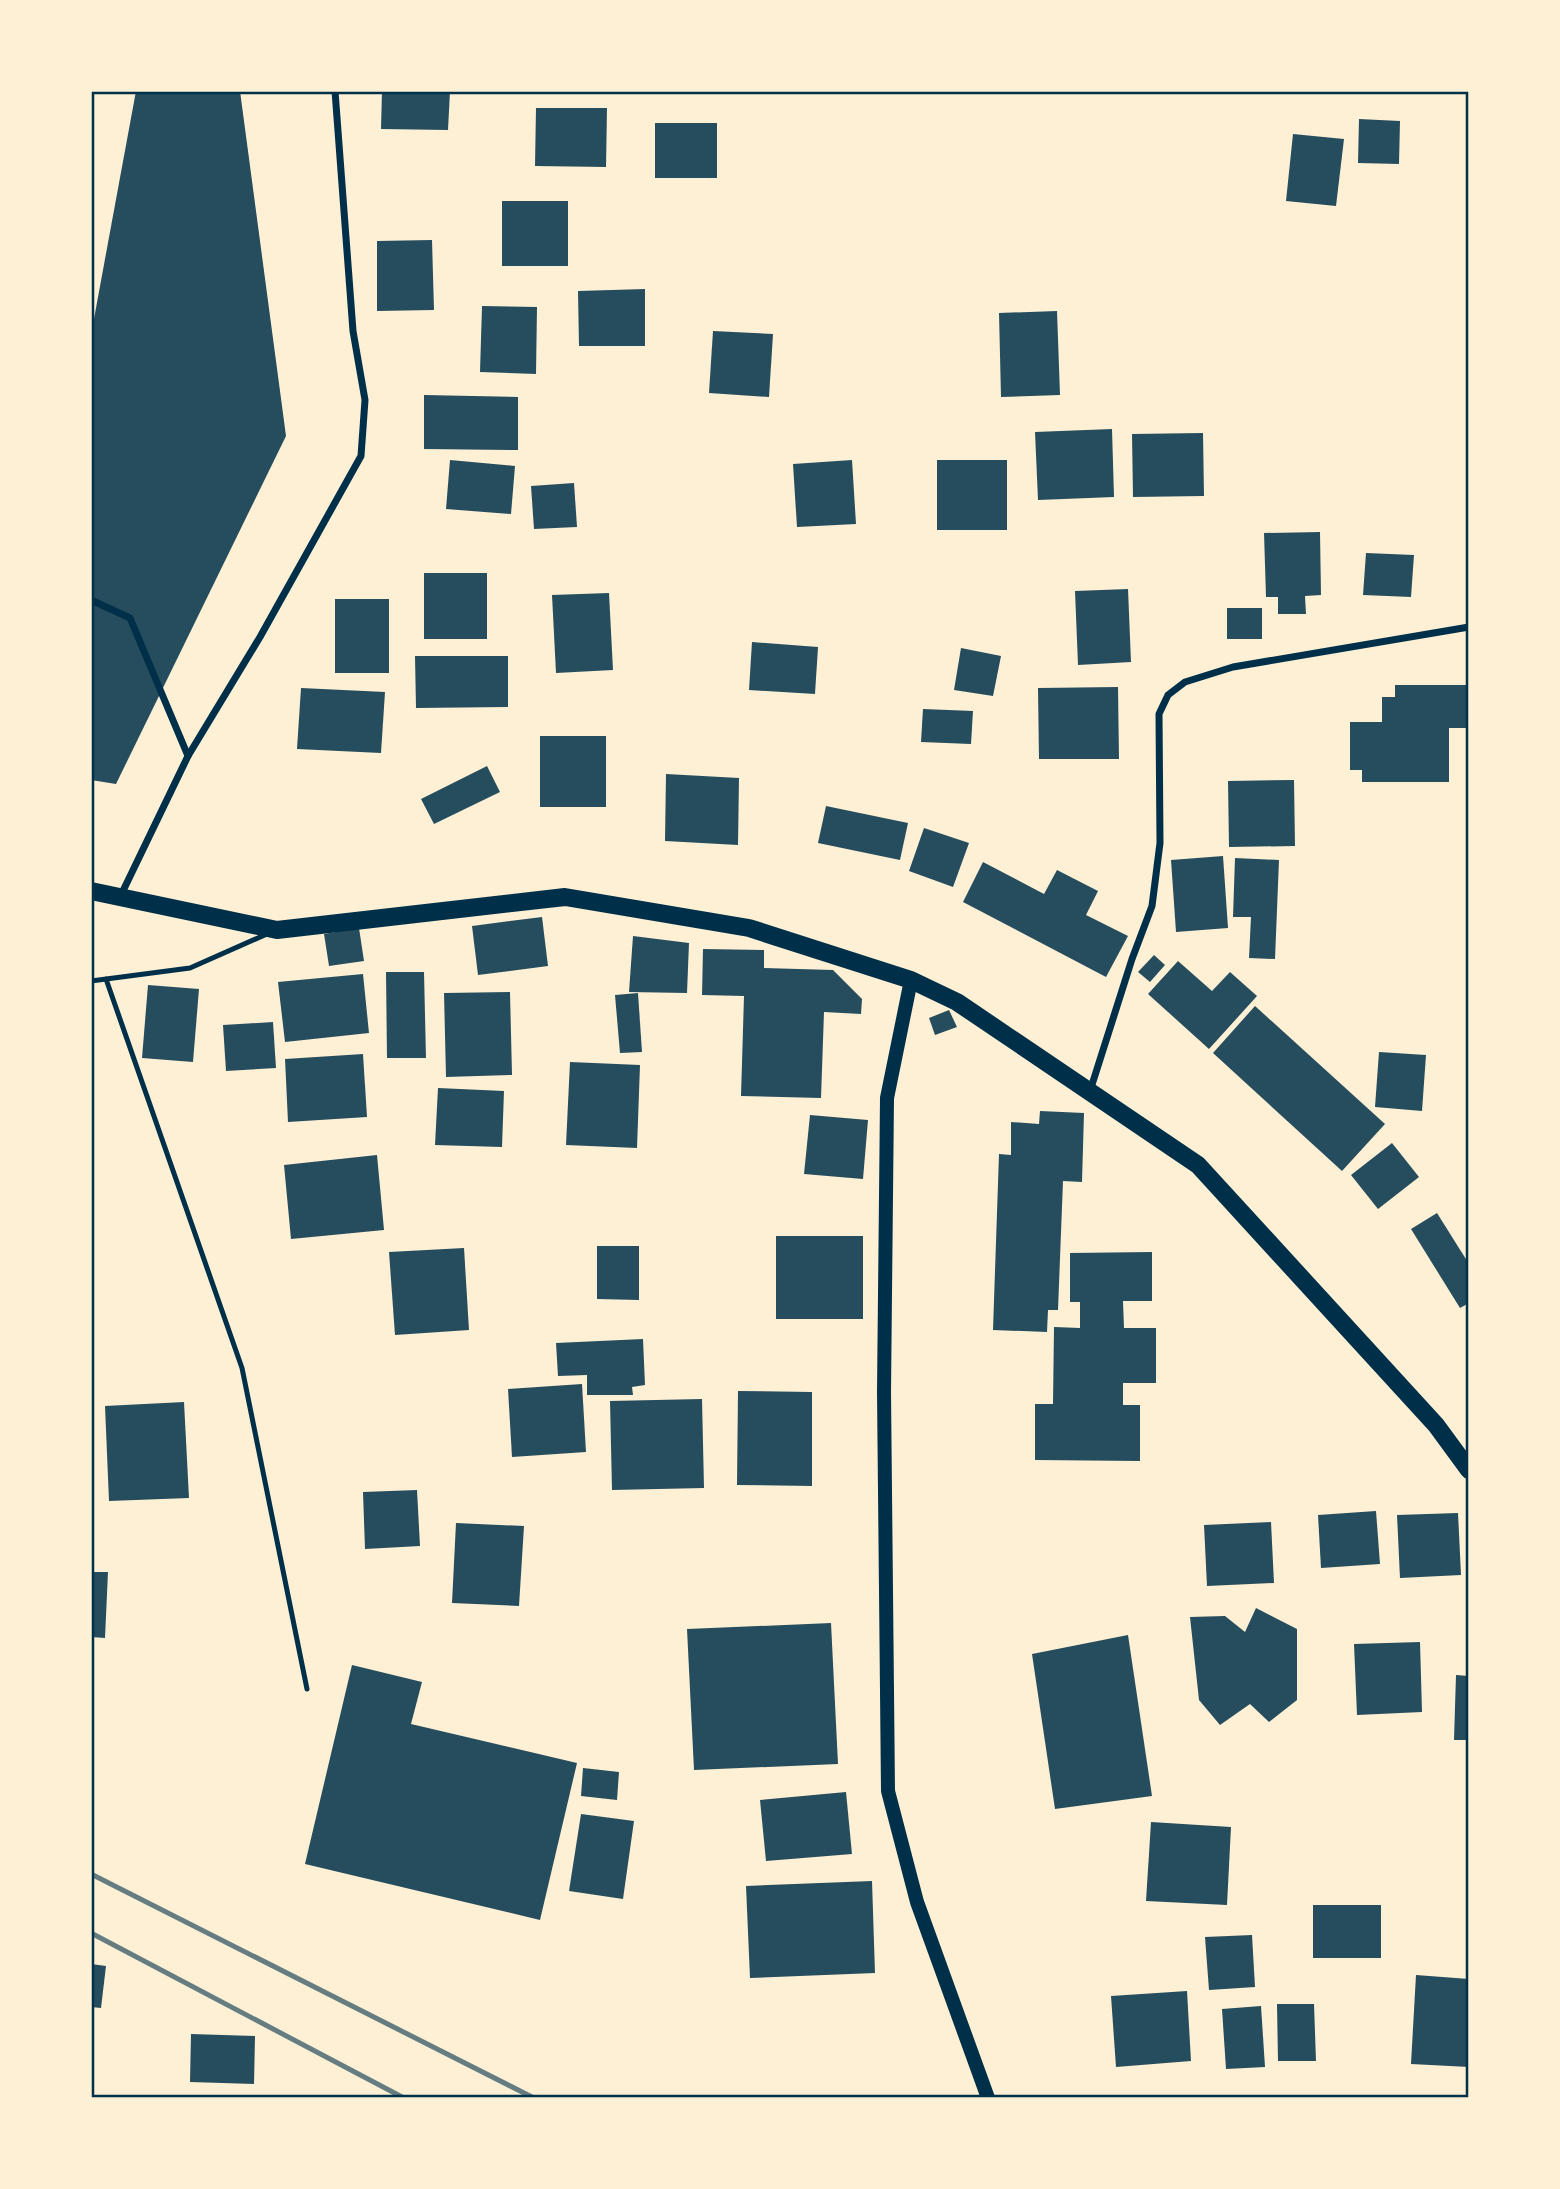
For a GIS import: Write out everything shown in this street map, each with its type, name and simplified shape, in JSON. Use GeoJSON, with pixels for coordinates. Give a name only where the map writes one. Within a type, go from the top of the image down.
{"type":"FeatureCollection","features":[{"type":"Feature","properties":{"kind":"main road"},"geometry":{"type":"LineString","coordinates":[[91,891],[121,895],[276,930],[565,897],[749,928],[911,980],[957,1002],[1198,1165],[1436,1425],[1469,1468]]}},
{"type":"Feature","properties":{"kind":"main road"},"geometry":{"type":"LineString","coordinates":[[911,980],[887,1098],[884,1406],[888,1791],[917,1902],[988,2098]]}},
{"type":"Feature","properties":{"kind":"street"},"geometry":{"type":"LineString","coordinates":[[121,895],[188,756],[261,637],[361,456],[365,400],[353,331],[335,91]]}},
{"type":"Feature","properties":{"kind":"street"},"geometry":{"type":"LineString","coordinates":[[91,600],[130,618],[188,756]]}},
{"type":"Feature","properties":{"kind":"street"},"geometry":{"type":"LineString","coordinates":[[1090,1092],[1152,906],[1160,843],[1159,714],[1168,695],[1185,682],[1233,667],[1469,627]]}},
{"type":"Feature","properties":{"kind":"lane"},"geometry":{"type":"LineString","coordinates":[[91,981],[190,968],[276,930]]}},
{"type":"Feature","properties":{"kind":"lane"},"geometry":{"type":"LineString","coordinates":[[106,979],[242,1368],[307,1689]]}},
{"type":"Feature","properties":{"kind":"building"},"geometry":{"type":"Polygon","coordinates":[[[136,91],[240,91],[286,436],[116,784],[91,780],[91,335],[136,91]]]}},
{"type":"Feature","properties":{"kind":"building"},"geometry":{"type":"Polygon","coordinates":[[[382,91],[450,91],[448,130],[381,129],[382,91]]]}},
{"type":"Feature","properties":{"kind":"building"},"geometry":{"type":"Polygon","coordinates":[[[536,108],[607,108],[606,167],[535,166],[536,108]]]}},
{"type":"Feature","properties":{"kind":"building"},"geometry":{"type":"Polygon","coordinates":[[[1359,119],[1400,121],[1399,164],[1358,163],[1359,119]]]}},
{"type":"Feature","properties":{"kind":"building"},"geometry":{"type":"Polygon","coordinates":[[[655,123],[717,123],[717,178],[655,178],[655,123]]]}},
{"type":"Feature","properties":{"kind":"building"},"geometry":{"type":"Polygon","coordinates":[[[1293,134],[1344,139],[1336,206],[1286,201],[1293,134]]]}},
{"type":"Feature","properties":{"kind":"building"},"geometry":{"type":"Polygon","coordinates":[[[502,201],[568,201],[568,266],[502,266],[502,201]]]}},
{"type":"Feature","properties":{"kind":"building"},"geometry":{"type":"Polygon","coordinates":[[[432,240],[434,310],[377,311],[377,241],[432,240]]]}},
{"type":"Feature","properties":{"kind":"building"},"geometry":{"type":"Polygon","coordinates":[[[645,289],[645,346],[579,346],[578,291],[645,289]]]}},
{"type":"Feature","properties":{"kind":"building"},"geometry":{"type":"Polygon","coordinates":[[[482,306],[537,307],[536,374],[480,372],[482,306]]]}},
{"type":"Feature","properties":{"kind":"building"},"geometry":{"type":"Polygon","coordinates":[[[1057,311],[1060,395],[1001,397],[999,313],[1057,311]]]}},
{"type":"Feature","properties":{"kind":"building"},"geometry":{"type":"Polygon","coordinates":[[[713,331],[773,334],[769,397],[709,393],[713,331]]]}},
{"type":"Feature","properties":{"kind":"building"},"geometry":{"type":"Polygon","coordinates":[[[424,395],[518,397],[518,450],[424,449],[424,395]]]}},
{"type":"Feature","properties":{"kind":"building"},"geometry":{"type":"Polygon","coordinates":[[[1112,429],[1114,497],[1038,500],[1035,432],[1112,429]]]}},
{"type":"Feature","properties":{"kind":"building"},"geometry":{"type":"Polygon","coordinates":[[[1203,433],[1204,496],[1133,497],[1132,434],[1203,433]]]}},
{"type":"Feature","properties":{"kind":"building"},"geometry":{"type":"Polygon","coordinates":[[[450,460],[515,466],[511,514],[446,509],[450,460]]]}},
{"type":"Feature","properties":{"kind":"building"},"geometry":{"type":"Polygon","coordinates":[[[852,460],[856,524],[797,527],[793,464],[852,460]]]}},
{"type":"Feature","properties":{"kind":"building"},"geometry":{"type":"Polygon","coordinates":[[[937,460],[1007,460],[1007,530],[937,530],[937,460]]]}},
{"type":"Feature","properties":{"kind":"building"},"geometry":{"type":"Polygon","coordinates":[[[574,483],[577,527],[534,529],[531,486],[574,483]]]}},
{"type":"Feature","properties":{"kind":"building"},"geometry":{"type":"Polygon","coordinates":[[[1320,532],[1321,595],[1305,596],[1306,614],[1278,614],[1278,597],[1266,597],[1264,533],[1320,532]]]}},
{"type":"Feature","properties":{"kind":"building"},"geometry":{"type":"Polygon","coordinates":[[[1366,553],[1414,555],[1411,597],[1363,595],[1366,553]]]}},
{"type":"Feature","properties":{"kind":"building"},"geometry":{"type":"Polygon","coordinates":[[[424,573],[487,573],[487,639],[424,639],[424,573]]]}},
{"type":"Feature","properties":{"kind":"building"},"geometry":{"type":"Polygon","coordinates":[[[1128,589],[1131,662],[1078,665],[1075,591],[1128,589]]]}},
{"type":"Feature","properties":{"kind":"building"},"geometry":{"type":"Polygon","coordinates":[[[609,593],[613,670],[556,673],[552,595],[609,593]]]}},
{"type":"Feature","properties":{"kind":"building"},"geometry":{"type":"Polygon","coordinates":[[[335,599],[389,599],[389,673],[335,673],[335,599]]]}},
{"type":"Feature","properties":{"kind":"building"},"geometry":{"type":"Polygon","coordinates":[[[1227,608],[1262,608],[1262,639],[1227,639],[1227,608]]]}},
{"type":"Feature","properties":{"kind":"building"},"geometry":{"type":"Polygon","coordinates":[[[752,642],[818,647],[815,694],[749,690],[752,642]]]}},
{"type":"Feature","properties":{"kind":"building"},"geometry":{"type":"Polygon","coordinates":[[[961,648],[1001,656],[993,696],[954,690],[961,648]]]}},
{"type":"Feature","properties":{"kind":"building"},"geometry":{"type":"Polygon","coordinates":[[[415,656],[508,656],[508,707],[416,708],[415,656]]]}},
{"type":"Feature","properties":{"kind":"building"},"geometry":{"type":"Polygon","coordinates":[[[1395,685],[1469,685],[1469,728],[1449,728],[1449,782],[1362,782],[1362,770],[1350,770],[1350,722],[1382,722],[1382,697],[1395,697],[1395,685]]]}},
{"type":"Feature","properties":{"kind":"building"},"geometry":{"type":"Polygon","coordinates":[[[1118,687],[1119,759],[1039,759],[1038,688],[1118,687]]]}},
{"type":"Feature","properties":{"kind":"building"},"geometry":{"type":"Polygon","coordinates":[[[301,688],[385,692],[381,753],[297,749],[301,688]]]}},
{"type":"Feature","properties":{"kind":"building"},"geometry":{"type":"Polygon","coordinates":[[[923,709],[973,711],[971,744],[921,742],[923,709]]]}},
{"type":"Feature","properties":{"kind":"building"},"geometry":{"type":"Polygon","coordinates":[[[540,736],[606,736],[606,807],[540,807],[540,736]]]}},
{"type":"Feature","properties":{"kind":"building"},"geometry":{"type":"Polygon","coordinates":[[[487,766],[500,792],[434,824],[421,799],[487,766]]]}},
{"type":"Feature","properties":{"kind":"building"},"geometry":{"type":"Polygon","coordinates":[[[666,774],[739,778],[738,845],[665,841],[666,774]]]}},
{"type":"Feature","properties":{"kind":"building"},"geometry":{"type":"Polygon","coordinates":[[[1294,780],[1295,846],[1229,847],[1228,781],[1294,780]]]}},
{"type":"Feature","properties":{"kind":"building"},"geometry":{"type":"Polygon","coordinates":[[[826,806],[908,823],[900,860],[818,843],[826,806]]]}},
{"type":"Feature","properties":{"kind":"building"},"geometry":{"type":"Polygon","coordinates":[[[924,828],[969,843],[953,887],[909,871],[924,828]]]}},
{"type":"Feature","properties":{"kind":"building"},"geometry":{"type":"Polygon","coordinates":[[[1223,856],[1228,928],[1176,932],[1171,860],[1223,856]]]}},
{"type":"Feature","properties":{"kind":"building"},"geometry":{"type":"Polygon","coordinates":[[[1235,858],[1279,860],[1275,959],[1249,958],[1251,917],[1233,917],[1235,858]]]}},
{"type":"Feature","properties":{"kind":"building"},"geometry":{"type":"Polygon","coordinates":[[[983,862],[1044,894],[1057,870],[1098,891],[1086,915],[1128,936],[1106,977],[963,902],[983,862]]]}},
{"type":"Feature","properties":{"kind":"building"},"geometry":{"type":"Polygon","coordinates":[[[542,917],[548,966],[478,975],[472,926],[542,917]]]}},
{"type":"Feature","properties":{"kind":"building"},"geometry":{"type":"Polygon","coordinates":[[[359,928],[364,961],[329,966],[324,934],[359,928]]]}},
{"type":"Feature","properties":{"kind":"building"},"geometry":{"type":"Polygon","coordinates":[[[633,936],[689,943],[687,993],[629,992],[633,936]]]}},
{"type":"Feature","properties":{"kind":"building"},"geometry":{"type":"Polygon","coordinates":[[[703,949],[764,950],[764,968],[833,970],[862,999],[861,1014],[824,1012],[821,1098],[741,1096],[744,996],[702,995],[703,949]]]}},
{"type":"Feature","properties":{"kind":"building"},"geometry":{"type":"Polygon","coordinates":[[[1154,955],[1165,965],[1150,982],[1138,972],[1154,955]]]}},
{"type":"Feature","properties":{"kind":"building"},"geometry":{"type":"Polygon","coordinates":[[[1178,961],[1212,991],[1230,972],[1257,996],[1209,1049],[1148,994],[1178,961]]]}},
{"type":"Feature","properties":{"kind":"building"},"geometry":{"type":"Polygon","coordinates":[[[386,972],[424,972],[426,1058],[387,1058],[386,972]]]}},
{"type":"Feature","properties":{"kind":"building"},"geometry":{"type":"Polygon","coordinates":[[[363,974],[369,1033],[285,1042],[278,982],[363,974]]]}},
{"type":"Feature","properties":{"kind":"building"},"geometry":{"type":"Polygon","coordinates":[[[148,985],[199,989],[193,1062],[142,1058],[148,985]]]}},
{"type":"Feature","properties":{"kind":"building"},"geometry":{"type":"Polygon","coordinates":[[[510,992],[512,1075],[446,1077],[444,993],[510,992]]]}},
{"type":"Feature","properties":{"kind":"building"},"geometry":{"type":"Polygon","coordinates":[[[638,993],[642,1052],[620,1053],[615,995],[638,993]]]}},
{"type":"Feature","properties":{"kind":"building"},"geometry":{"type":"Polygon","coordinates":[[[1255,1006],[1385,1124],[1342,1171],[1213,1053],[1255,1006]]]}},
{"type":"Feature","properties":{"kind":"building"},"geometry":{"type":"Polygon","coordinates":[[[949,1010],[957,1027],[935,1035],[929,1018],[949,1010]]]}},
{"type":"Feature","properties":{"kind":"building"},"geometry":{"type":"Polygon","coordinates":[[[273,1022],[276,1068],[226,1071],[223,1025],[273,1022]]]}},
{"type":"Feature","properties":{"kind":"building"},"geometry":{"type":"Polygon","coordinates":[[[1379,1052],[1426,1055],[1422,1111],[1375,1107],[1379,1052]]]}},
{"type":"Feature","properties":{"kind":"building"},"geometry":{"type":"Polygon","coordinates":[[[363,1054],[367,1117],[288,1122],[285,1059],[363,1054]]]}},
{"type":"Feature","properties":{"kind":"building"},"geometry":{"type":"Polygon","coordinates":[[[570,1062],[640,1065],[637,1148],[566,1145],[570,1062]]]}},
{"type":"Feature","properties":{"kind":"building"},"geometry":{"type":"Polygon","coordinates":[[[438,1088],[504,1091],[502,1147],[435,1145],[438,1088]]]}},
{"type":"Feature","properties":{"kind":"building"},"geometry":{"type":"Polygon","coordinates":[[[1040,1111],[1084,1113],[1082,1182],[1063,1181],[1058,1310],[1048,1310],[1047,1332],[993,1330],[999,1154],[1011,1155],[1011,1122],[1039,1124],[1040,1111]]]}},
{"type":"Feature","properties":{"kind":"building"},"geometry":{"type":"Polygon","coordinates":[[[810,1115],[868,1120],[863,1179],[804,1174],[810,1115]]]}},
{"type":"Feature","properties":{"kind":"building"},"geometry":{"type":"Polygon","coordinates":[[[1392,1143],[1419,1177],[1378,1209],[1351,1175],[1392,1143]]]}},
{"type":"Feature","properties":{"kind":"building"},"geometry":{"type":"Polygon","coordinates":[[[377,1155],[384,1230],[291,1239],[284,1165],[377,1155]]]}},
{"type":"Feature","properties":{"kind":"building"},"geometry":{"type":"Polygon","coordinates":[[[1437,1213],[1469,1264],[1469,1303],[1460,1308],[1411,1229],[1437,1213]]]}},
{"type":"Feature","properties":{"kind":"building"},"geometry":{"type":"Polygon","coordinates":[[[776,1236],[863,1236],[863,1319],[776,1319],[776,1236]]]}},
{"type":"Feature","properties":{"kind":"building"},"geometry":{"type":"Polygon","coordinates":[[[597,1246],[639,1246],[639,1300],[597,1299],[597,1246]]]}},
{"type":"Feature","properties":{"kind":"building"},"geometry":{"type":"Polygon","coordinates":[[[464,1248],[469,1330],[395,1335],[389,1252],[464,1248]]]}},
{"type":"Feature","properties":{"kind":"building"},"geometry":{"type":"Polygon","coordinates":[[[1152,1252],[1152,1301],[1123,1301],[1124,1328],[1156,1328],[1156,1383],[1123,1383],[1123,1405],[1140,1405],[1140,1461],[1035,1460],[1035,1404],[1053,1404],[1054,1327],[1080,1328],[1080,1302],[1070,1302],[1070,1253],[1152,1252]]]}},
{"type":"Feature","properties":{"kind":"building"},"geometry":{"type":"Polygon","coordinates":[[[643,1339],[645,1385],[632,1387],[633,1395],[587,1395],[587,1375],[558,1376],[556,1343],[643,1339]]]}},
{"type":"Feature","properties":{"kind":"building"},"geometry":{"type":"Polygon","coordinates":[[[582,1384],[586,1452],[512,1457],[508,1389],[582,1384]]]}},
{"type":"Feature","properties":{"kind":"building"},"geometry":{"type":"Polygon","coordinates":[[[738,1391],[812,1392],[812,1486],[737,1485],[738,1391]]]}},
{"type":"Feature","properties":{"kind":"building"},"geometry":{"type":"Polygon","coordinates":[[[702,1399],[704,1488],[612,1490],[610,1401],[702,1399]]]}},
{"type":"Feature","properties":{"kind":"building"},"geometry":{"type":"Polygon","coordinates":[[[184,1402],[189,1498],[109,1501],[105,1406],[184,1402]]]}},
{"type":"Feature","properties":{"kind":"building"},"geometry":{"type":"Polygon","coordinates":[[[417,1490],[420,1546],[365,1549],[363,1492],[417,1490]]]}},
{"type":"Feature","properties":{"kind":"building"},"geometry":{"type":"Polygon","coordinates":[[[1376,1511],[1380,1564],[1321,1568],[1318,1515],[1376,1511]]]}},
{"type":"Feature","properties":{"kind":"building"},"geometry":{"type":"Polygon","coordinates":[[[1458,1513],[1461,1575],[1400,1578],[1397,1515],[1458,1513]]]}},
{"type":"Feature","properties":{"kind":"building"},"geometry":{"type":"Polygon","coordinates":[[[1271,1522],[1274,1583],[1207,1586],[1204,1525],[1271,1522]]]}},
{"type":"Feature","properties":{"kind":"building"},"geometry":{"type":"Polygon","coordinates":[[[456,1523],[524,1526],[519,1606],[452,1603],[456,1523]]]}},
{"type":"Feature","properties":{"kind":"building"},"geometry":{"type":"Polygon","coordinates":[[[91,1572],[108,1572],[105,1638],[91,1637],[91,1572]]]}},
{"type":"Feature","properties":{"kind":"building"},"geometry":{"type":"Polygon","coordinates":[[[1256,1608],[1297,1629],[1297,1700],[1269,1722],[1250,1704],[1220,1725],[1199,1700],[1190,1617],[1225,1616],[1245,1632],[1256,1608]]]}},
{"type":"Feature","properties":{"kind":"building"},"geometry":{"type":"Polygon","coordinates":[[[831,1623],[838,1764],[694,1770],[687,1629],[831,1623]]]}},
{"type":"Feature","properties":{"kind":"building"},"geometry":{"type":"Polygon","coordinates":[[[1128,1635],[1152,1796],[1055,1809],[1032,1654],[1128,1635]]]}},
{"type":"Feature","properties":{"kind":"building"},"geometry":{"type":"Polygon","coordinates":[[[1420,1642],[1422,1712],[1357,1715],[1354,1644],[1420,1642]]]}},
{"type":"Feature","properties":{"kind":"building"},"geometry":{"type":"Polygon","coordinates":[[[352,1665],[422,1682],[411,1724],[577,1763],[540,1920],[305,1864],[352,1665]]]}},
{"type":"Feature","properties":{"kind":"building"},"geometry":{"type":"Polygon","coordinates":[[[1456,1675],[1469,1676],[1469,1740],[1454,1740],[1456,1675]]]}},
{"type":"Feature","properties":{"kind":"building"},"geometry":{"type":"Polygon","coordinates":[[[583,1768],[619,1772],[617,1800],[581,1796],[583,1768]]]}},
{"type":"Feature","properties":{"kind":"building"},"geometry":{"type":"Polygon","coordinates":[[[846,1792],[852,1854],[766,1861],[760,1800],[846,1792]]]}},
{"type":"Feature","properties":{"kind":"building"},"geometry":{"type":"Polygon","coordinates":[[[581,1814],[634,1821],[623,1899],[569,1891],[581,1814]]]}},
{"type":"Feature","properties":{"kind":"building"},"geometry":{"type":"Polygon","coordinates":[[[1151,1822],[1231,1827],[1227,1905],[1146,1901],[1151,1822]]]}},
{"type":"Feature","properties":{"kind":"building"},"geometry":{"type":"Polygon","coordinates":[[[872,1881],[875,1973],[750,1978],[746,1886],[872,1881]]]}},
{"type":"Feature","properties":{"kind":"building"},"geometry":{"type":"Polygon","coordinates":[[[1313,1905],[1381,1905],[1381,1958],[1313,1958],[1313,1905]]]}},
{"type":"Feature","properties":{"kind":"building"},"geometry":{"type":"Polygon","coordinates":[[[1252,1935],[1255,1987],[1209,1990],[1205,1937],[1252,1935]]]}},
{"type":"Feature","properties":{"kind":"building"},"geometry":{"type":"Polygon","coordinates":[[[91,1964],[106,1966],[101,2008],[91,2007],[91,1964]]]}},
{"type":"Feature","properties":{"kind":"building"},"geometry":{"type":"Polygon","coordinates":[[[1416,1975],[1469,1979],[1469,2067],[1411,2064],[1416,1975]]]}},
{"type":"Feature","properties":{"kind":"building"},"geometry":{"type":"Polygon","coordinates":[[[1187,1991],[1191,2061],[1116,2067],[1111,1996],[1187,1991]]]}},
{"type":"Feature","properties":{"kind":"building"},"geometry":{"type":"Polygon","coordinates":[[[1277,2004],[1314,2004],[1316,2061],[1278,2061],[1277,2004]]]}},
{"type":"Feature","properties":{"kind":"building"},"geometry":{"type":"Polygon","coordinates":[[[1261,2006],[1265,2067],[1226,2069],[1222,2009],[1261,2006]]]}},
{"type":"Feature","properties":{"kind":"building"},"geometry":{"type":"Polygon","coordinates":[[[191,2034],[255,2036],[254,2084],[190,2082],[191,2034]]]}},
{"type":"Feature","properties":{"kind":"railway"},"geometry":{"type":"LineString","coordinates":[[91,1874],[534,2098]]}},
{"type":"Feature","properties":{"kind":"railway"},"geometry":{"type":"LineString","coordinates":[[91,1933],[404,2098]]}}]}
